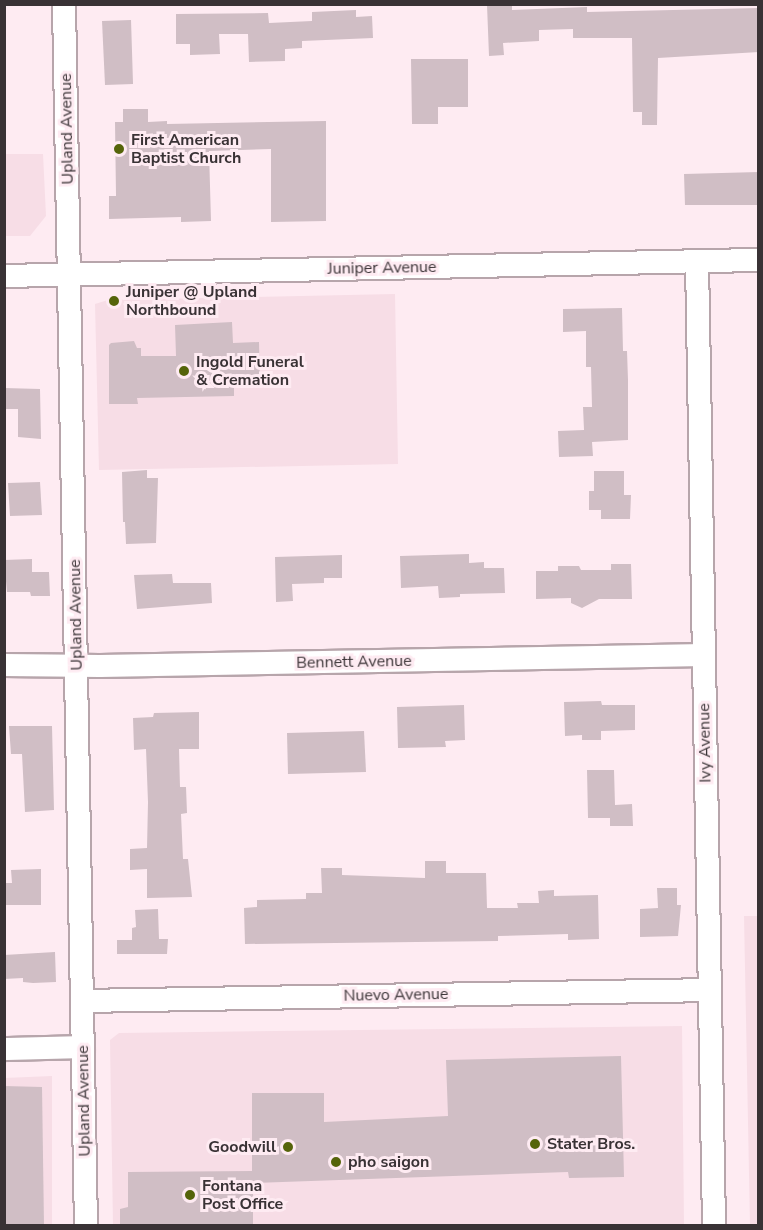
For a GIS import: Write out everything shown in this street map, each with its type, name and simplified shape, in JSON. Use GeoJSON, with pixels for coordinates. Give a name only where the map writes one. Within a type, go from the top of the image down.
{"type":"FeatureCollection","features":[{"type":"Feature","properties":{"kind":"street","name":"Upland Avenue"},"geometry":{"type":"LineString","coordinates":[[64,4],[86,1226]]}},
{"type":"Feature","properties":{"kind":"street","name":"Juniper Avenue"},"geometry":{"type":"LineString","coordinates":[[4,276],[759,260]]}},
{"type":"Feature","properties":{"kind":"street","name":"Ivy Avenue"},"geometry":{"type":"LineString","coordinates":[[697,261],[714,1226]]}},
{"type":"Feature","properties":{"kind":"street","name":"Bennett Avenue"},"geometry":{"type":"LineString","coordinates":[[4,665],[124,666],[704,655]]}},
{"type":"Feature","properties":{"kind":"street","name":"Nuevo Avenue"},"geometry":{"type":"LineString","coordinates":[[82,1001],[710,990]]}},
{"type":"Feature","properties":{"kind":"street"},"geometry":{"type":"LineString","coordinates":[[4,1049],[83,1047]]}},
{"type":"Feature","properties":{"kind":"shaded area"},"geometry":{"type":"Polygon","coordinates":[[[5,154],[43,154],[46,216],[30,236],[5,236],[5,154]]]}},
{"type":"Feature","properties":{"kind":"shaded area"},"geometry":{"type":"Polygon","coordinates":[[[395,294],[398,464],[99,470],[95,304],[108,300],[395,294]]]}},
{"type":"Feature","properties":{"kind":"shaded area"},"geometry":{"type":"Polygon","coordinates":[[[744,916],[758,916],[758,1226],[750,1225],[744,916]]]}},
{"type":"Feature","properties":{"kind":"shaded area"},"geometry":{"type":"Polygon","coordinates":[[[682,1026],[684,1225],[113,1225],[110,1040],[119,1033],[682,1026]]]}},
{"type":"Feature","properties":{"kind":"shaded area"},"geometry":{"type":"Polygon","coordinates":[[[52,1076],[52,1225],[5,1225],[4,1078],[52,1076]]]}},
{"type":"Feature","properties":{"kind":"building"},"geometry":{"type":"Polygon","coordinates":[[[512,4],[512,10],[587,7],[587,12],[759,8],[759,52],[658,58],[657,125],[642,125],[642,112],[633,112],[632,38],[573,38],[573,29],[539,30],[539,41],[503,43],[504,55],[489,56],[487,5],[512,4]]]}},
{"type":"Feature","properties":{"kind":"building"},"geometry":{"type":"Polygon","coordinates":[[[356,10],[356,17],[372,16],[373,38],[302,41],[302,48],[285,49],[285,61],[249,62],[248,34],[219,34],[220,54],[190,55],[190,44],[176,44],[176,14],[268,13],[269,23],[312,21],[312,12],[356,10]]]}},
{"type":"Feature","properties":{"kind":"building"},"geometry":{"type":"Polygon","coordinates":[[[131,20],[133,84],[105,85],[102,21],[131,20]]]}},
{"type":"Feature","properties":{"kind":"building"},"geometry":{"type":"Polygon","coordinates":[[[411,59],[468,59],[468,107],[438,107],[438,124],[412,124],[411,59]]]}},
{"type":"Feature","properties":{"kind":"building"},"geometry":{"type":"Polygon","coordinates":[[[123,109],[148,109],[148,122],[167,121],[167,124],[326,121],[326,221],[271,222],[271,149],[209,151],[211,221],[181,222],[181,217],[109,219],[109,196],[116,196],[115,122],[123,122],[123,109]]]}},
{"type":"Feature","properties":{"kind":"building"},"geometry":{"type":"Polygon","coordinates":[[[759,172],[759,205],[685,205],[684,174],[759,172]]]}},
{"type":"Feature","properties":{"kind":"building"},"geometry":{"type":"Polygon","coordinates":[[[622,308],[623,351],[627,351],[628,440],[592,442],[593,456],[559,457],[558,431],[584,430],[583,407],[592,407],[591,367],[586,367],[586,331],[563,332],[563,309],[622,308]]]}},
{"type":"Feature","properties":{"kind":"building","name":"Ingold Funeral & Cremation"},"geometry":{"type":"Polygon","coordinates":[[[232,322],[233,343],[259,342],[260,386],[234,386],[234,396],[137,398],[138,404],[109,404],[109,345],[111,343],[134,341],[137,348],[141,348],[141,356],[176,356],[175,325],[232,322]]]}},
{"type":"Feature","properties":{"kind":"building"},"geometry":{"type":"Polygon","coordinates":[[[4,388],[40,389],[41,439],[18,437],[18,409],[4,409],[4,388]]]}},
{"type":"Feature","properties":{"kind":"building"},"geometry":{"type":"Polygon","coordinates":[[[147,470],[147,478],[158,478],[156,543],[126,544],[122,472],[147,470]]]}},
{"type":"Feature","properties":{"kind":"building"},"geometry":{"type":"Polygon","coordinates":[[[594,471],[624,471],[624,495],[631,495],[630,519],[601,519],[601,510],[589,510],[589,491],[594,491],[594,471]]]}},
{"type":"Feature","properties":{"kind":"building"},"geometry":{"type":"Polygon","coordinates":[[[40,482],[42,515],[10,516],[8,483],[40,482]]]}},
{"type":"Feature","properties":{"kind":"building"},"geometry":{"type":"Polygon","coordinates":[[[469,554],[469,563],[484,562],[484,568],[504,568],[505,593],[460,594],[460,597],[439,598],[438,586],[401,588],[400,556],[469,554]]]}},
{"type":"Feature","properties":{"kind":"building"},"geometry":{"type":"Polygon","coordinates":[[[342,555],[342,578],[324,578],[324,583],[292,584],[293,601],[276,602],[275,557],[342,555]]]}},
{"type":"Feature","properties":{"kind":"building"},"geometry":{"type":"Polygon","coordinates":[[[32,559],[32,572],[49,572],[50,596],[31,596],[30,592],[7,592],[4,560],[32,559]]]}},
{"type":"Feature","properties":{"kind":"building"},"geometry":{"type":"Polygon","coordinates":[[[611,564],[631,564],[632,599],[599,599],[582,608],[571,603],[571,598],[536,599],[536,571],[558,571],[558,566],[579,566],[581,570],[611,570],[611,564]]]}},
{"type":"Feature","properties":{"kind":"building"},"geometry":{"type":"Polygon","coordinates":[[[172,574],[173,583],[211,583],[212,603],[137,609],[134,575],[172,574]]]}},
{"type":"Feature","properties":{"kind":"building"},"geometry":{"type":"Polygon","coordinates":[[[601,701],[602,705],[635,705],[635,730],[601,731],[601,740],[582,740],[582,735],[565,736],[564,702],[601,701]]]}},
{"type":"Feature","properties":{"kind":"building"},"geometry":{"type":"Polygon","coordinates":[[[464,705],[465,740],[445,741],[446,747],[398,748],[397,707],[464,705]]]}},
{"type":"Feature","properties":{"kind":"building"},"geometry":{"type":"Polygon","coordinates":[[[199,712],[199,749],[179,749],[180,787],[186,787],[187,813],[181,814],[183,859],[188,859],[192,897],[147,898],[147,869],[130,870],[130,849],[147,848],[148,802],[146,749],[134,750],[133,718],[153,717],[154,713],[199,712]]]}},
{"type":"Feature","properties":{"kind":"building"},"geometry":{"type":"Polygon","coordinates":[[[9,726],[52,726],[54,810],[25,812],[22,754],[11,754],[9,726]]]}},
{"type":"Feature","properties":{"kind":"building"},"geometry":{"type":"Polygon","coordinates":[[[364,731],[366,772],[288,774],[287,733],[364,731]]]}},
{"type":"Feature","properties":{"kind":"building"},"geometry":{"type":"Polygon","coordinates":[[[587,770],[614,770],[615,805],[632,804],[633,826],[610,826],[610,818],[588,818],[587,770]]]}},
{"type":"Feature","properties":{"kind":"building"},"geometry":{"type":"Polygon","coordinates":[[[425,861],[446,861],[446,873],[486,873],[487,908],[518,908],[517,903],[539,903],[538,891],[554,890],[554,896],[598,895],[599,939],[568,940],[568,934],[498,936],[498,941],[245,944],[244,908],[257,907],[257,900],[306,899],[306,893],[322,893],[321,868],[342,868],[342,875],[425,878],[425,861]]]}},
{"type":"Feature","properties":{"kind":"building"},"geometry":{"type":"Polygon","coordinates":[[[41,869],[41,905],[4,905],[4,883],[12,883],[11,870],[41,869]]]}},
{"type":"Feature","properties":{"kind":"building"},"geometry":{"type":"Polygon","coordinates":[[[657,888],[677,888],[677,905],[681,905],[678,936],[640,937],[640,909],[658,908],[657,888]]]}},
{"type":"Feature","properties":{"kind":"building"},"geometry":{"type":"Polygon","coordinates":[[[158,909],[159,939],[168,939],[167,954],[117,954],[117,940],[132,940],[132,928],[136,927],[135,910],[158,909]]]}},
{"type":"Feature","properties":{"kind":"building"},"geometry":{"type":"Polygon","coordinates":[[[55,952],[56,982],[33,983],[23,982],[23,978],[4,979],[4,955],[55,952]]]}},
{"type":"Feature","properties":{"kind":"building"},"geometry":{"type":"Polygon","coordinates":[[[621,1056],[624,1177],[569,1178],[568,1172],[253,1183],[253,1226],[120,1226],[120,1209],[128,1207],[128,1172],[252,1171],[252,1093],[324,1093],[324,1122],[448,1116],[446,1060],[621,1056]]]}},
{"type":"Feature","properties":{"kind":"building"},"geometry":{"type":"Polygon","coordinates":[[[4,1086],[42,1087],[44,1226],[4,1226],[4,1086]]]}},
{"type":"Feature","properties":{"kind":"place","name":"First American Baptist Church"},"geometry":{"type":"Point","coordinates":[119,149]}},
{"type":"Feature","properties":{"kind":"place","name":"Juniper @ Upland Northbound"},"geometry":{"type":"Point","coordinates":[114,301]}},
{"type":"Feature","properties":{"kind":"place","name":"Ingold Funeral & Cremation"},"geometry":{"type":"Point","coordinates":[184,371]}},
{"type":"Feature","properties":{"kind":"place","name":"Stater Bros."},"geometry":{"type":"Point","coordinates":[535,1144]}},
{"type":"Feature","properties":{"kind":"place","name":"Goodwill"},"geometry":{"type":"Point","coordinates":[288,1147]}},
{"type":"Feature","properties":{"kind":"place","name":"pho saigon"},"geometry":{"type":"Point","coordinates":[336,1162]}},
{"type":"Feature","properties":{"kind":"place","name":"Fontana Post Office"},"geometry":{"type":"Point","coordinates":[190,1195]}}]}
